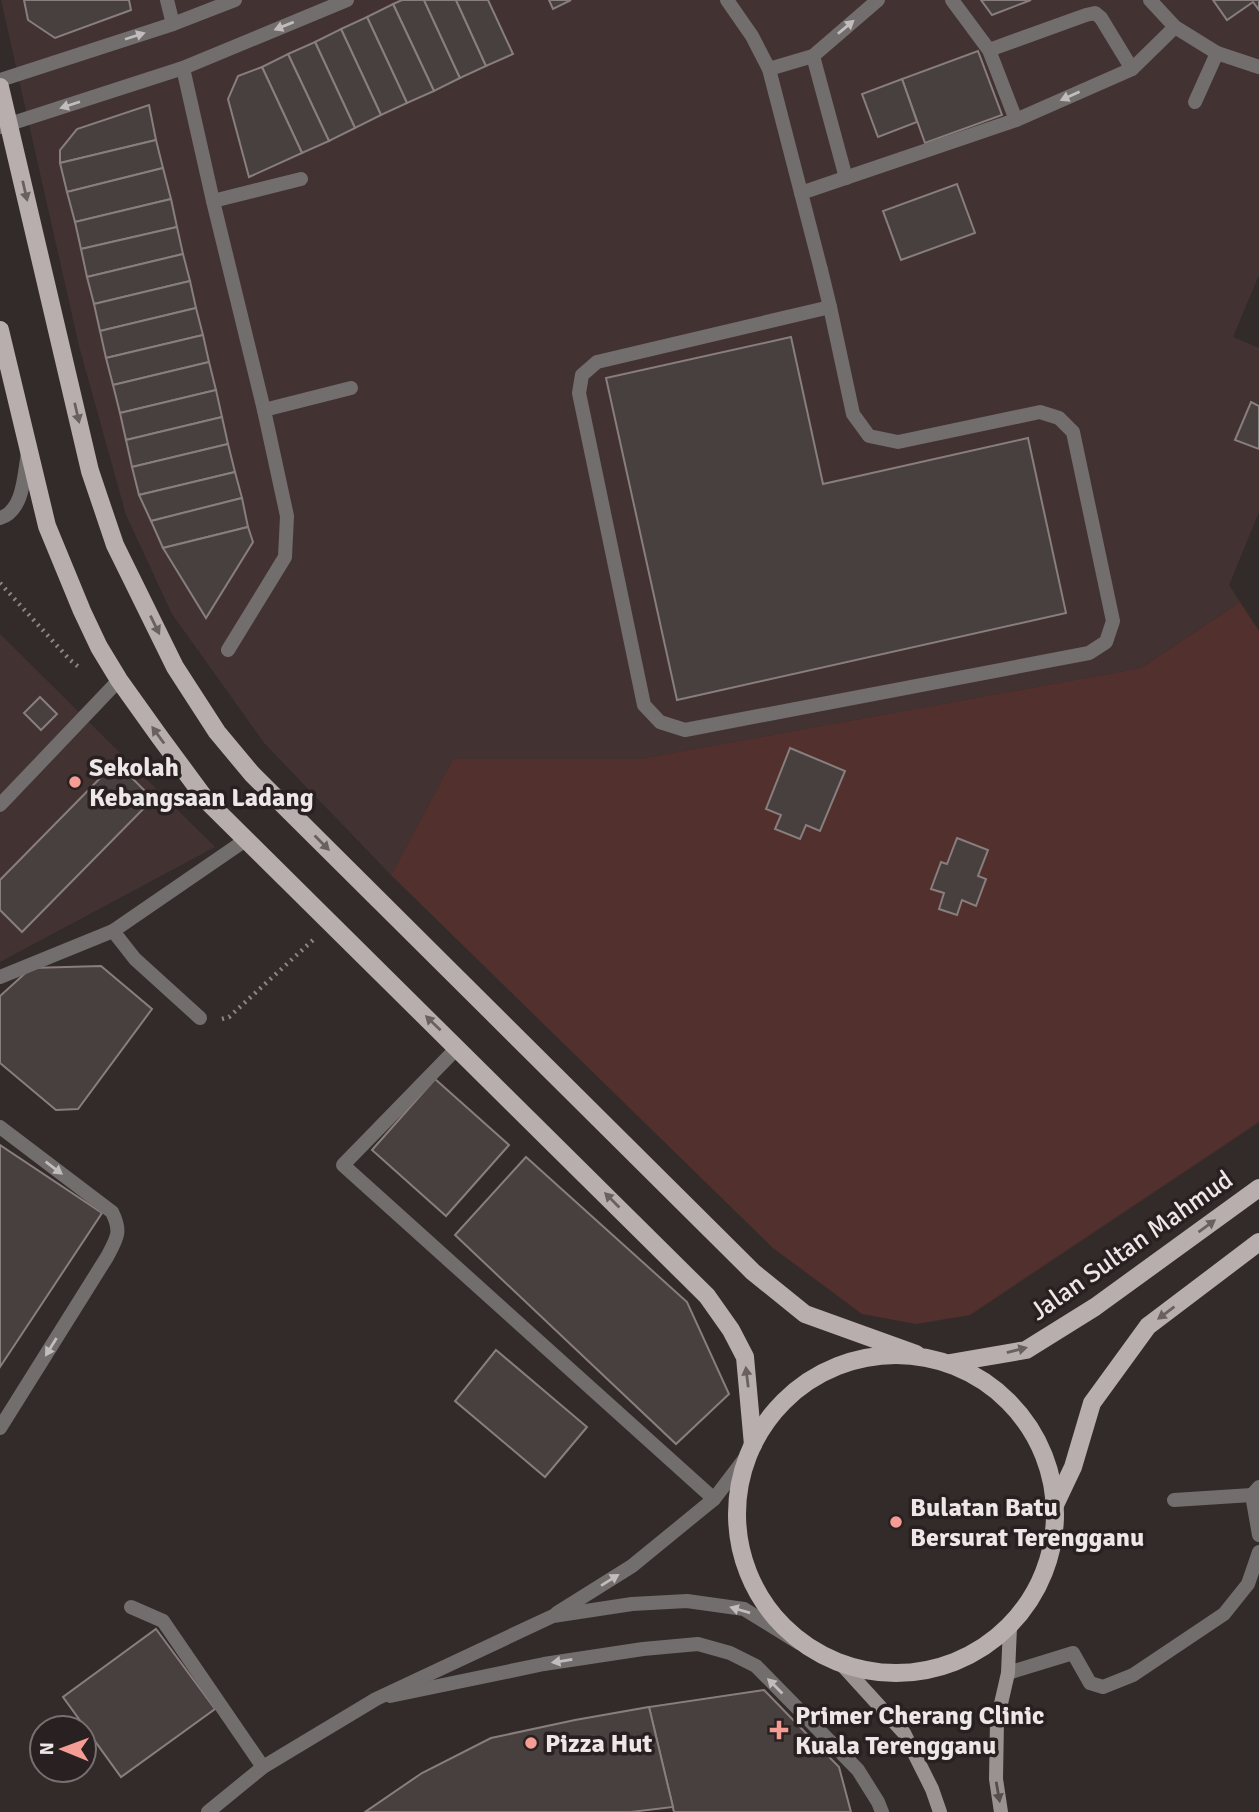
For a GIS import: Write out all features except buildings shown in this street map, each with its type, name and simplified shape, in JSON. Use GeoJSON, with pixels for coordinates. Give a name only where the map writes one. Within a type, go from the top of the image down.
{"type":"FeatureCollection","features":[{"type":"Feature","properties":{"kind":"main road"},"geometry":{"type":"LineString","coordinates":[[0,87],[5,126],[90,471],[115,545],[175,667],[218,732],[253,774],[753,1272],[805,1314],[916,1354],[950,1363],[991,1385],[1024,1418],[1046,1459],[1055,1505],[1052,1550],[1036,1592],[1010,1627],[974,1655],[932,1671],[887,1675],[843,1666],[800,1643],[764,1606],[742,1559],[736,1508],[750,1451],[766,1420],[796,1389],[832,1367],[873,1355],[916,1354]]}},
{"type":"Feature","properties":{"kind":"main road"},"geometry":{"type":"LineString","coordinates":[[0,330],[47,526],[82,611],[119,680],[207,801],[707,1296],[732,1330],[745,1357],[750,1451]]}},
{"type":"Feature","properties":{"kind":"main road","name":"Jalan Sultan Mahmud"},"geometry":{"type":"LineString","coordinates":[[950,1363],[1026,1349],[1095,1307],[1259,1188]]}},
{"type":"Feature","properties":{"kind":"main road"},"geometry":{"type":"LineString","coordinates":[[1055,1505],[1073,1467],[1092,1403],[1148,1326],[1259,1242]]}},
{"type":"Feature","properties":{"kind":"main road"},"geometry":{"type":"LineString","coordinates":[[1001,1812],[996,1779],[997,1721],[1008,1673],[1010,1627]]}},
{"type":"Feature","properties":{"kind":"main road"},"geometry":{"type":"LineString","coordinates":[[843,1666],[904,1732],[932,1789],[940,1812]]}},
{"type":"Feature","properties":{"kind":"street"},"geometry":{"type":"LineString","coordinates":[[167,0],[173,24]]}},
{"type":"Feature","properties":{"kind":"street"},"geometry":{"type":"LineString","coordinates":[[0,80],[173,24],[234,0]]}},
{"type":"Feature","properties":{"kind":"street"},"geometry":{"type":"LineString","coordinates":[[5,126],[183,68],[347,0]]}},
{"type":"Feature","properties":{"kind":"street"},"geometry":{"type":"LineString","coordinates":[[727,0],[752,36],[769,69],[821,270],[830,307],[853,414],[869,436],[898,442],[1040,412],[1059,418],[1073,432],[1113,621],[1106,642],[1089,653],[685,730],[660,722],[644,705],[579,393],[582,375],[597,362],[830,307]]}},
{"type":"Feature","properties":{"kind":"street"},"geometry":{"type":"LineString","coordinates":[[769,69],[813,56],[878,0]]}},
{"type":"Feature","properties":{"kind":"street"},"geometry":{"type":"LineString","coordinates":[[952,0],[989,50],[1016,120]]}},
{"type":"Feature","properties":{"kind":"street"},"geometry":{"type":"LineString","coordinates":[[1150,0],[1175,27],[1217,53],[1259,67]]}},
{"type":"Feature","properties":{"kind":"street"},"geometry":{"type":"LineString","coordinates":[[989,50],[1095,13],[1101,18],[1132,69]]}},
{"type":"Feature","properties":{"kind":"street"},"geometry":{"type":"LineString","coordinates":[[801,193],[1016,120],[1132,69],[1175,27]]}},
{"type":"Feature","properties":{"kind":"street"},"geometry":{"type":"LineString","coordinates":[[1195,102],[1217,53]]}},
{"type":"Feature","properties":{"kind":"street"},"geometry":{"type":"LineString","coordinates":[[813,56],[846,178]]}},
{"type":"Feature","properties":{"kind":"street"},"geometry":{"type":"LineString","coordinates":[[183,68],[287,516],[285,557],[228,650]]}},
{"type":"Feature","properties":{"kind":"street"},"geometry":{"type":"LineString","coordinates":[[213,201],[301,179]]}},
{"type":"Feature","properties":{"kind":"street"},"geometry":{"type":"LineString","coordinates":[[264,410],[351,388]]}},
{"type":"Feature","properties":{"kind":"street"},"geometry":{"type":"LineString","coordinates":[[0,518],[9,515],[18,501],[28,450]]}},
{"type":"Feature","properties":{"kind":"street"},"geometry":{"type":"LineString","coordinates":[[0,805],[119,680]]}},
{"type":"Feature","properties":{"kind":"street"},"geometry":{"type":"LineString","coordinates":[[0,977],[113,931],[247,839]]}},
{"type":"Feature","properties":{"kind":"street"},"geometry":{"type":"LineString","coordinates":[[113,931],[135,959],[200,1018]]}},
{"type":"Feature","properties":{"kind":"street"},"geometry":{"type":"LineString","coordinates":[[458,1047],[343,1165],[714,1499]]}},
{"type":"Feature","properties":{"kind":"street"},"geometry":{"type":"LineString","coordinates":[[0,1126],[112,1212],[118,1224],[117,1238],[107,1257],[0,1428]]}},
{"type":"Feature","properties":{"kind":"street"},"geometry":{"type":"LineString","coordinates":[[208,1812],[263,1767],[376,1699],[553,1616],[632,1566],[714,1499],[750,1451]]}},
{"type":"Feature","properties":{"kind":"street"},"geometry":{"type":"LineString","coordinates":[[1174,1500],[1255,1491],[1259,1535]]}},
{"type":"Feature","properties":{"kind":"street"},"geometry":{"type":"LineString","coordinates":[[1008,1673],[1073,1653],[1090,1683],[1103,1686],[1133,1675],[1224,1615],[1248,1584],[1259,1552]]}},
{"type":"Feature","properties":{"kind":"street"},"geometry":{"type":"LineString","coordinates":[[553,1616],[632,1604],[687,1601],[744,1609],[800,1643]]}},
{"type":"Feature","properties":{"kind":"street"},"geometry":{"type":"LineString","coordinates":[[131,1607],[163,1621],[263,1767]]}},
{"type":"Feature","properties":{"kind":"street"},"geometry":{"type":"LineString","coordinates":[[376,1699],[556,1662],[643,1648],[698,1644],[730,1653],[755,1666],[858,1770],[882,1812]]}},
{"type":"Feature","properties":{"kind":"path"},"geometry":{"type":"LineString","coordinates":[[0,583],[70,660],[88,672],[119,680]]}},
{"type":"Feature","properties":{"kind":"path"},"geometry":{"type":"LineString","coordinates":[[200,1018],[214,1022],[229,1017],[332,923]]}},
{"type":"Feature","properties":{"kind":"shaded area"},"geometry":{"type":"Polygon","coordinates":[[[1,0],[1259,0],[1259,275],[1233,337],[1259,348],[1259,512],[1229,585],[1240,602],[1141,668],[639,759],[453,759],[391,875],[265,744],[172,614],[126,515],[79,346],[1,0]]]}},
{"type":"Feature","properties":{"kind":"shaded area"},"geometry":{"type":"Polygon","coordinates":[[[1240,602],[1259,631],[1259,1122],[970,1315],[916,1324],[862,1314],[773,1248],[391,875],[453,759],[639,759],[1141,668],[1240,602]]]}},
{"type":"Feature","properties":{"kind":"shaded area","name":"Sekolah Kebangsaan Ladang"},"geometry":{"type":"Polygon","coordinates":[[[0,634],[215,847],[0,962],[0,634]]]}},
{"type":"Feature","properties":{"kind":"place","name":"Sekolah Kebangsaan Ladang"},"geometry":{"type":"Point","coordinates":[75,782]}},
{"type":"Feature","properties":{"kind":"place","name":"Bulatan Batu Bersurat Terengganu"},"geometry":{"type":"Point","coordinates":[896,1522]}},
{"type":"Feature","properties":{"kind":"place","name":"Primer Cherang Clinic Kuala Terengganu"},"geometry":{"type":"Point","coordinates":[779,1730]}},
{"type":"Feature","properties":{"kind":"place","name":"Pizza Hut"},"geometry":{"type":"Point","coordinates":[531,1743]}}]}
